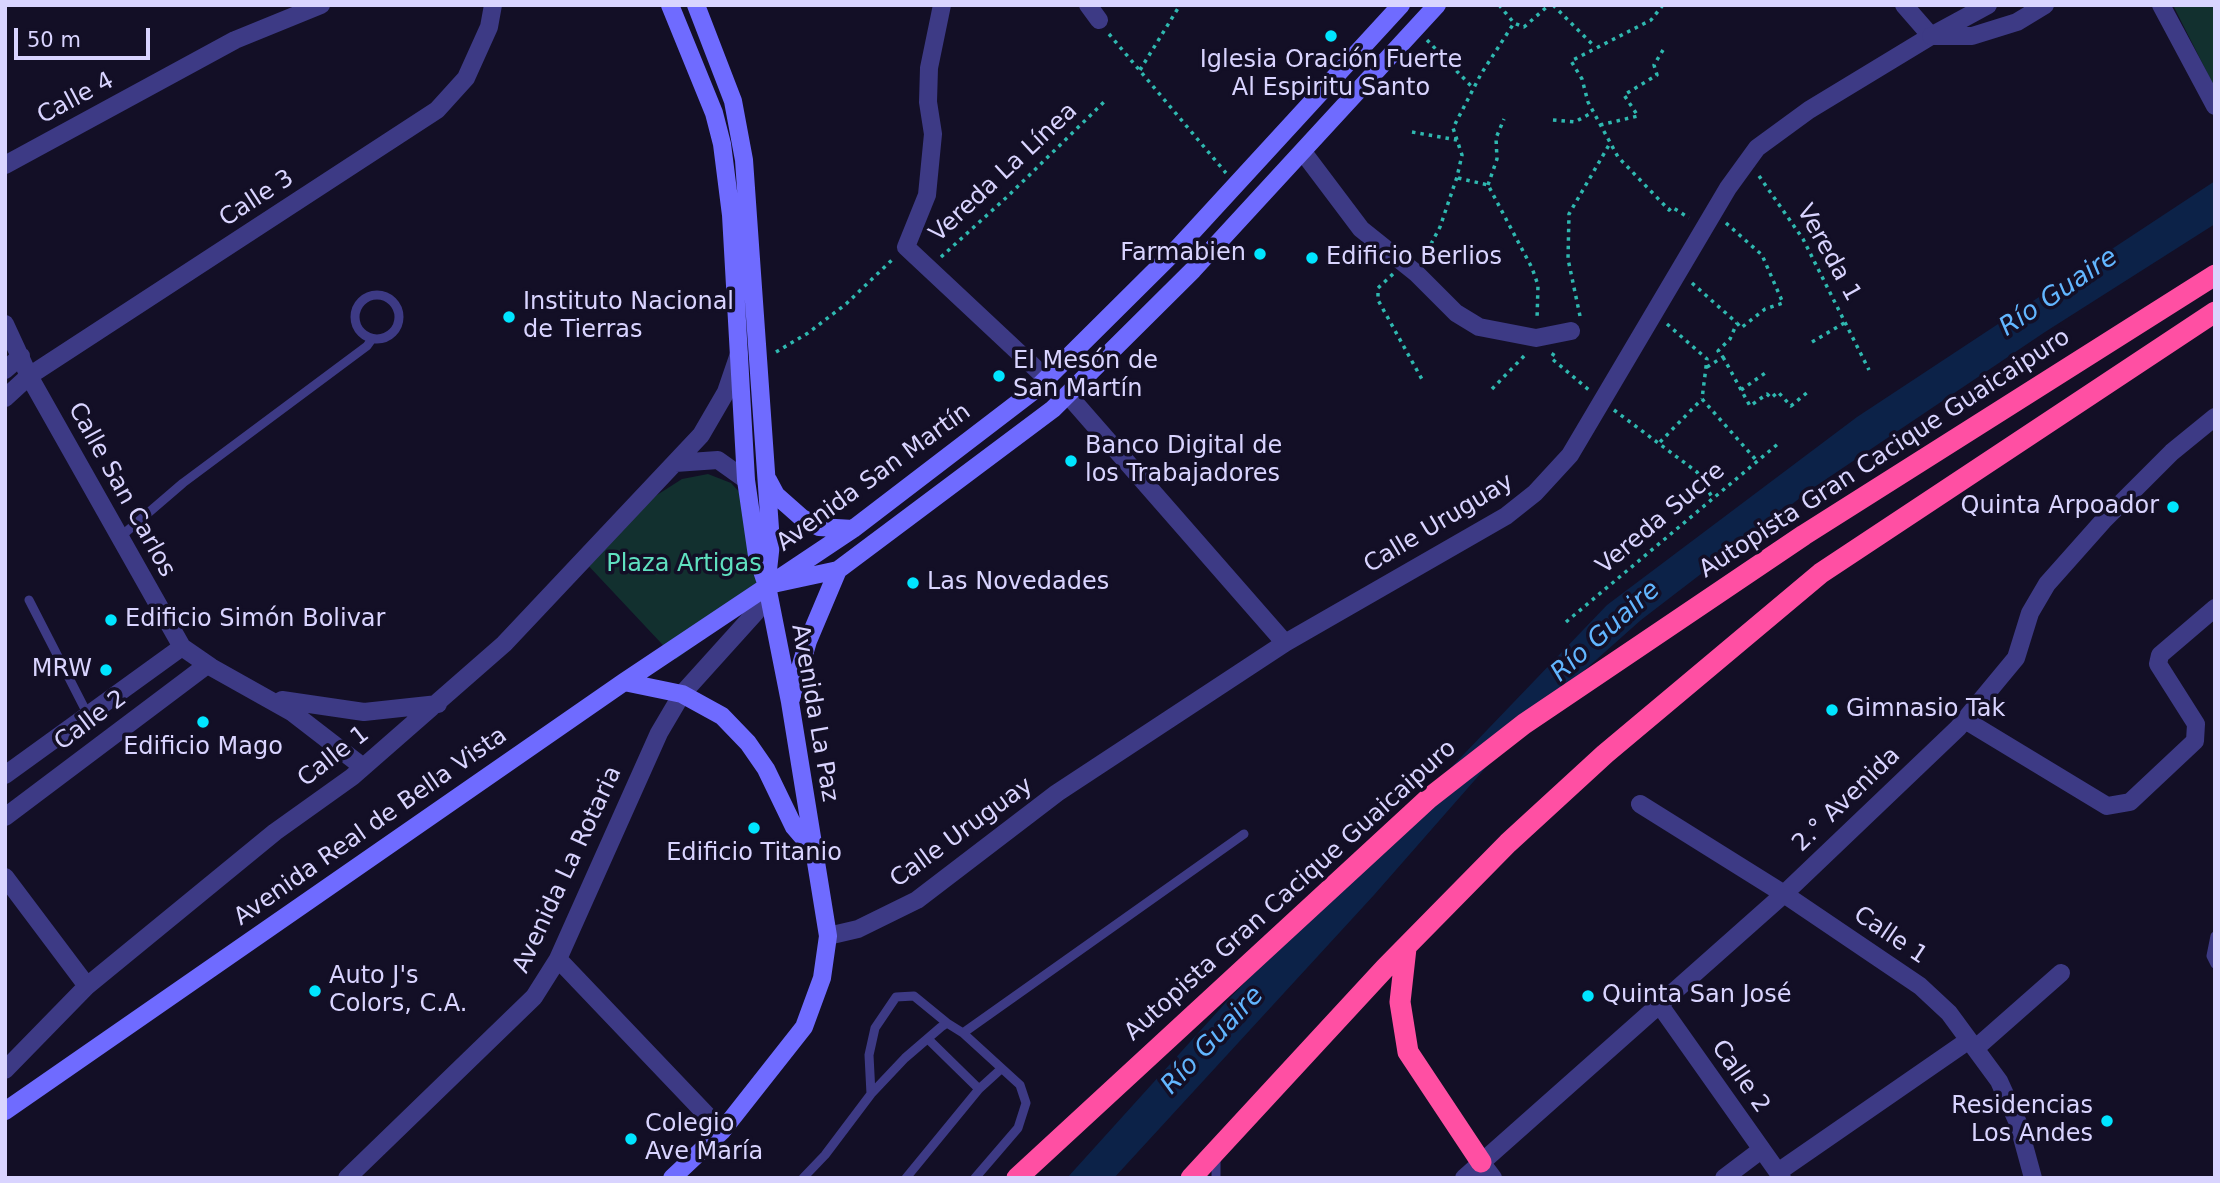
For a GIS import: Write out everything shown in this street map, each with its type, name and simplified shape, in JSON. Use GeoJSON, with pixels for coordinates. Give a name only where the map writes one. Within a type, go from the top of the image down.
{"type":"FeatureCollection","features":[{"type":"Feature","properties":{"kind":"highway","name":"Autopista Gran Cacique Guaicaipuro"},"geometry":{"type":"LineString","coordinates":[[1017,1178],[1428,799],[1524,724],[1804,535],[2215,275]]}},
{"type":"Feature","properties":{"kind":"highway"},"geometry":{"type":"LineString","coordinates":[[1191,1178],[1508,843],[1557,797],[1821,573],[2215,312]]}},
{"type":"Feature","properties":{"kind":"highway"},"geometry":{"type":"LineString","coordinates":[[1406,948],[1400,1003],[1408,1052],[1487,1170]]}},
{"type":"Feature","properties":{"kind":"main road"},"geometry":{"type":"LineString","coordinates":[[670,5],[714,113],[722,144],[731,215],[746,480],[757,556],[766,586]]}},
{"type":"Feature","properties":{"kind":"main road"},"geometry":{"type":"LineString","coordinates":[[696,5],[719,60],[739,128],[771,543],[766,586]]}},
{"type":"Feature","properties":{"kind":"main road","name":"Avenida San Martín"},"geometry":{"type":"LineString","coordinates":[[766,586],[853,529],[1047,379],[1124,305],[1401,5]]}},
{"type":"Feature","properties":{"kind":"main road","name":"Avenida San Martín"},"geometry":{"type":"LineString","coordinates":[[766,586],[838,570],[1068,395],[1143,323],[1437,5]]}},
{"type":"Feature","properties":{"kind":"main road"},"geometry":{"type":"LineString","coordinates":[[767,477],[776,495],[802,518],[820,527],[853,529]]}},
{"type":"Feature","properties":{"kind":"main road"},"geometry":{"type":"LineString","coordinates":[[790,702],[808,641],[838,570]]}},
{"type":"Feature","properties":{"kind":"main road","name":"Avenida Real de Bella Vista"},"geometry":{"type":"LineString","coordinates":[[5,1111],[766,586]]}},
{"type":"Feature","properties":{"kind":"main road","name":"Avenida La Paz"},"geometry":{"type":"LineString","coordinates":[[672,1178],[722,1130],[804,1027],[822,978],[828,936],[790,702],[766,586]]}},
{"type":"Feature","properties":{"kind":"main road","name":"Avenida La Paz"},"geometry":{"type":"LineString","coordinates":[[624,682],[682,694],[722,716],[748,743],[780,794],[794,827],[813,848]]}},
{"type":"Feature","properties":{"kind":"street","name":"Calle 4"},"geometry":{"type":"LineString","coordinates":[[5,164],[235,40],[321,5]]}},
{"type":"Feature","properties":{"kind":"street","name":"Calle 3"},"geometry":{"type":"LineString","coordinates":[[5,398],[29,376],[436,110],[467,78],[489,27],[493,5]]}},
{"type":"Feature","properties":{"kind":"street"},"geometry":{"type":"LineString","coordinates":[[942,5],[929,68],[928,102],[933,134],[927,195],[906,247],[926,270],[1047,379]]}},
{"type":"Feature","properties":{"kind":"street"},"geometry":{"type":"LineString","coordinates":[[1088,5],[1099,20]]}},
{"type":"Feature","properties":{"kind":"street"},"geometry":{"type":"LineString","coordinates":[[1904,5],[1931,36],[1972,36],[2017,22],[2045,5]]}},
{"type":"Feature","properties":{"kind":"street","name":"Calle Uruguay"},"geometry":{"type":"LineString","coordinates":[[828,936],[859,929],[916,900],[1057,793],[1285,643],[1506,516],[1535,493],[1570,455],[1704,229],[1757,148],[1809,110],[1931,36],[1988,5]]}},
{"type":"Feature","properties":{"kind":"street"},"geometry":{"type":"LineString","coordinates":[[2161,5],[2215,106]]}},
{"type":"Feature","properties":{"kind":"street"},"geometry":{"type":"LineString","coordinates":[[1303,152],[1361,229],[1409,269],[1455,313],[1479,327],[1536,338],[1571,331]]}},
{"type":"Feature","properties":{"kind":"street","name":"Calle San Carlos"},"geometry":{"type":"LineString","coordinates":[[5,324],[29,376],[182,647],[209,666],[293,713],[363,767]]}},
{"type":"Feature","properties":{"kind":"street","name":"Calle 1"},"geometry":{"type":"LineString","coordinates":[[5,1070],[87,986],[275,832],[363,767],[504,644],[701,435],[716,413],[738,354]]}},
{"type":"Feature","properties":{"kind":"street"},"geometry":{"type":"LineString","coordinates":[[5,370],[21,356]]}},
{"type":"Feature","properties":{"kind":"street"},"geometry":{"type":"LineString","coordinates":[[1068,395],[1285,643]]}},
{"type":"Feature","properties":{"kind":"street","name":"2.° Avenida"},"geometry":{"type":"LineString","coordinates":[[1464,1178],[1487,1170],[1659,1004],[1784,894],[1965,720],[2016,659],[2030,613],[2047,584],[2113,511],[2172,453],[2215,417]]}},
{"type":"Feature","properties":{"kind":"street"},"geometry":{"type":"LineString","coordinates":[[675,463],[718,460],[746,480]]}},
{"type":"Feature","properties":{"kind":"street","name":"Avenida La Rotaria"},"geometry":{"type":"LineString","coordinates":[[347,1178],[534,997],[558,959],[659,733],[682,694],[756,612],[766,586]]}},
{"type":"Feature","properties":{"kind":"street"},"geometry":{"type":"LineString","coordinates":[[1965,720],[2107,806],[2130,803],[2195,741],[2196,724],[2158,664],[2160,655],[2215,608]]}},
{"type":"Feature","properties":{"kind":"street","name":"Calle 2"},"geometry":{"type":"LineString","coordinates":[[5,775],[182,647]]}},
{"type":"Feature","properties":{"kind":"street","name":"Calle San Carlos"},"geometry":{"type":"LineString","coordinates":[[209,666],[289,703],[364,712],[438,704]]}},
{"type":"Feature","properties":{"kind":"street","name":"Calle 2"},"geometry":{"type":"LineString","coordinates":[[5,817],[209,666]]}},
{"type":"Feature","properties":{"kind":"street","name":"Calle 1"},"geometry":{"type":"LineString","coordinates":[[1640,804],[1784,894],[1920,986],[1949,1013],[1973,1043],[2010,1102],[2033,1178]]}},
{"type":"Feature","properties":{"kind":"street"},"geometry":{"type":"LineString","coordinates":[[5,877],[87,986]]}},
{"type":"Feature","properties":{"kind":"street"},"geometry":{"type":"LineString","coordinates":[[558,959],[722,1130]]}},
{"type":"Feature","properties":{"kind":"street"},"geometry":{"type":"LineString","coordinates":[[1780,1175],[1973,1043],[2061,973]]}},
{"type":"Feature","properties":{"kind":"street","name":"Calle 2"},"geometry":{"type":"LineString","coordinates":[[1659,1004],[1780,1175]]}},
{"type":"Feature","properties":{"kind":"street"},"geometry":{"type":"LineString","coordinates":[[1724,1178],[1761,1150]]}},
{"type":"Feature","properties":{"kind":"lane"},"geometry":{"type":"LineString","coordinates":[[119,538],[183,483],[372,339],[387,337],[394,331],[398,318],[394,304],[380,296],[365,299],[355,317],[358,329],[372,339]]}},
{"type":"Feature","properties":{"kind":"lane"},"geometry":{"type":"LineString","coordinates":[[29,600],[88,715]]}},
{"type":"Feature","properties":{"kind":"lane"},"geometry":{"type":"LineString","coordinates":[[963,1033],[1244,834]]}},
{"type":"Feature","properties":{"kind":"lane"},"geometry":{"type":"LineString","coordinates":[[2215,936],[2211,957],[2215,964]]}},
{"type":"Feature","properties":{"kind":"lane"},"geometry":{"type":"LineString","coordinates":[[871,1094],[869,1055],[875,1028],[897,997],[915,996],[963,1033],[1020,1085],[1026,1103],[1018,1128],[975,1178]]}},
{"type":"Feature","properties":{"kind":"lane"},"geometry":{"type":"LineString","coordinates":[[803,1178],[825,1155],[871,1094],[947,1023]]}},
{"type":"Feature","properties":{"kind":"lane"},"geometry":{"type":"LineString","coordinates":[[928,1039],[979,1089]]}},
{"type":"Feature","properties":{"kind":"lane"},"geometry":{"type":"LineString","coordinates":[[906,1178],[979,1089],[1001,1069]]}},
{"type":"Feature","properties":{"kind":"lane"},"geometry":{"type":"LineString","coordinates":[[1216,1150],[1216,1178]]}},
{"type":"Feature","properties":{"kind":"path"},"geometry":{"type":"LineString","coordinates":[[1140,70],[1180,5]]}},
{"type":"Feature","properties":{"kind":"path"},"geometry":{"type":"LineString","coordinates":[[1499,5],[1514,23],[1524,27],[1551,5],[1595,47]]}},
{"type":"Feature","properties":{"kind":"path"},"geometry":{"type":"LineString","coordinates":[[1663,5],[1651,20],[1571,61],[1582,79],[1593,112],[1609,145],[1649,192],[1669,210],[1672,206],[1704,229]]}},
{"type":"Feature","properties":{"kind":"path"},"geometry":{"type":"LineString","coordinates":[[1099,20],[1238,184]]}},
{"type":"Feature","properties":{"kind":"path"},"geometry":{"type":"LineString","coordinates":[[1424,383],[1378,300],[1378,288],[1409,269],[1440,227],[1462,155],[1453,128],[1514,23]]}},
{"type":"Feature","properties":{"kind":"path"},"geometry":{"type":"LineString","coordinates":[[1416,29],[1474,89]]}},
{"type":"Feature","properties":{"kind":"path"},"geometry":{"type":"LineString","coordinates":[[1600,125],[1638,116],[1624,95],[1657,75],[1654,65],[1663,50]]}},
{"type":"Feature","properties":{"kind":"path","name":"Vereda La Línea"},"geometry":{"type":"LineString","coordinates":[[926,270],[1008,196],[1105,101]]}},
{"type":"Feature","properties":{"kind":"path"},"geometry":{"type":"LineString","coordinates":[[1553,120],[1575,122],[1593,112]]}},
{"type":"Feature","properties":{"kind":"path"},"geometry":{"type":"LineString","coordinates":[[1492,389],[1522,361],[1536,338],[1538,285],[1488,185],[1497,159],[1496,138],[1504,119]]}},
{"type":"Feature","properties":{"kind":"path"},"geometry":{"type":"LineString","coordinates":[[1412,132],[1457,140]]}},
{"type":"Feature","properties":{"kind":"path"},"geometry":{"type":"LineString","coordinates":[[1609,145],[1569,214],[1568,258],[1580,319],[1551,358],[1603,402],[1697,472],[1713,497]]}},
{"type":"Feature","properties":{"kind":"path","name":"Vereda 1"},"geometry":{"type":"LineString","coordinates":[[1746,161],[1770,188],[1803,239],[1869,370]]}},
{"type":"Feature","properties":{"kind":"path"},"geometry":{"type":"LineString","coordinates":[[1457,177],[1488,185]]}},
{"type":"Feature","properties":{"kind":"path"},"geometry":{"type":"LineString","coordinates":[[1679,273],[1712,298],[1741,328],[1765,309],[1783,303],[1762,255],[1714,213]]}},
{"type":"Feature","properties":{"kind":"path"},"geometry":{"type":"LineString","coordinates":[[759,362],[808,333],[846,304],[906,247]]}},
{"type":"Feature","properties":{"kind":"path"},"geometry":{"type":"LineString","coordinates":[[1655,314],[1707,359],[1702,399],[1660,442]]}},
{"type":"Feature","properties":{"kind":"path"},"geometry":{"type":"LineString","coordinates":[[1812,342],[1846,322]]}},
{"type":"Feature","properties":{"kind":"path"},"geometry":{"type":"LineString","coordinates":[[1737,323],[1730,339],[1718,351],[1750,406],[1767,394],[1771,398],[1778,392],[1791,406],[1809,391]]}},
{"type":"Feature","properties":{"kind":"path"},"geometry":{"type":"LineString","coordinates":[[1706,368],[1723,357]]}},
{"type":"Feature","properties":{"kind":"path"},"geometry":{"type":"LineString","coordinates":[[1741,390],[1768,371]]}},
{"type":"Feature","properties":{"kind":"path"},"geometry":{"type":"LineString","coordinates":[[1702,399],[1757,461]]}},
{"type":"Feature","properties":{"kind":"path","name":"Vereda Sucre"},"geometry":{"type":"LineString","coordinates":[[1566,622],[1779,443]]}},
{"type":"Feature","properties":{"kind":"green space"},"geometry":{"type":"Polygon","coordinates":[[[2173,5],[2215,5],[2215,88],[2182,23],[2173,5]]]}},
{"type":"Feature","properties":{"kind":"green space","name":"Plaza Artigas"},"geometry":{"type":"Polygon","coordinates":[[[708,474],[731,483],[743,496],[759,599],[676,659],[584,561],[657,495],[682,479],[708,474]]]}},
{"type":"Feature","properties":{"kind":"water","name":"Río Guaire"},"geometry":{"type":"Polygon","coordinates":[[[2215,181],[2215,224],[2045,332],[1813,488],[1641,620],[1524,724],[1374,895],[1114,1178],[1067,1178],[1228,1000],[1607,605],[1857,417],[2215,181]]]}},
{"type":"Feature","properties":{"kind":"place","name":"Iglesia Oración Fuerte Al Espiritu Santo"},"geometry":{"type":"Point","coordinates":[1331,36]}},
{"type":"Feature","properties":{"kind":"place","name":"Farmabien"},"geometry":{"type":"Point","coordinates":[1260,254]}},
{"type":"Feature","properties":{"kind":"place","name":"Edificio Berlios"},"geometry":{"type":"Point","coordinates":[1312,258]}},
{"type":"Feature","properties":{"kind":"place","name":"Instituto Nacional de Tierras"},"geometry":{"type":"Point","coordinates":[509,317]}},
{"type":"Feature","properties":{"kind":"place","name":"El Mesón de San Martín"},"geometry":{"type":"Point","coordinates":[999,376]}},
{"type":"Feature","properties":{"kind":"place","name":"Banco Digital de los Trabajadores"},"geometry":{"type":"Point","coordinates":[1071,461]}},
{"type":"Feature","properties":{"kind":"place","name":"Quinta Arpoador"},"geometry":{"type":"Point","coordinates":[2173,507]}},
{"type":"Feature","properties":{"kind":"place","name":"Las Novedades"},"geometry":{"type":"Point","coordinates":[913,583]}},
{"type":"Feature","properties":{"kind":"place","name":"Edificio Simón Bolivar"},"geometry":{"type":"Point","coordinates":[111,620]}},
{"type":"Feature","properties":{"kind":"place","name":"MRW"},"geometry":{"type":"Point","coordinates":[106,670]}},
{"type":"Feature","properties":{"kind":"place","name":"Gimnasio Tak"},"geometry":{"type":"Point","coordinates":[1832,710]}},
{"type":"Feature","properties":{"kind":"place","name":"Edificio Mago"},"geometry":{"type":"Point","coordinates":[203,722]}},
{"type":"Feature","properties":{"kind":"place","name":"Edificio Titanio"},"geometry":{"type":"Point","coordinates":[754,828]}},
{"type":"Feature","properties":{"kind":"place","name":"Auto J's Colors, C.A."},"geometry":{"type":"Point","coordinates":[315,991]}},
{"type":"Feature","properties":{"kind":"place","name":"Quinta San José"},"geometry":{"type":"Point","coordinates":[1588,996]}},
{"type":"Feature","properties":{"kind":"place","name":"Residencias Los Andes"},"geometry":{"type":"Point","coordinates":[2107,1121]}},
{"type":"Feature","properties":{"kind":"place","name":"Colegio Ave María"},"geometry":{"type":"Point","coordinates":[631,1139]}}]}
